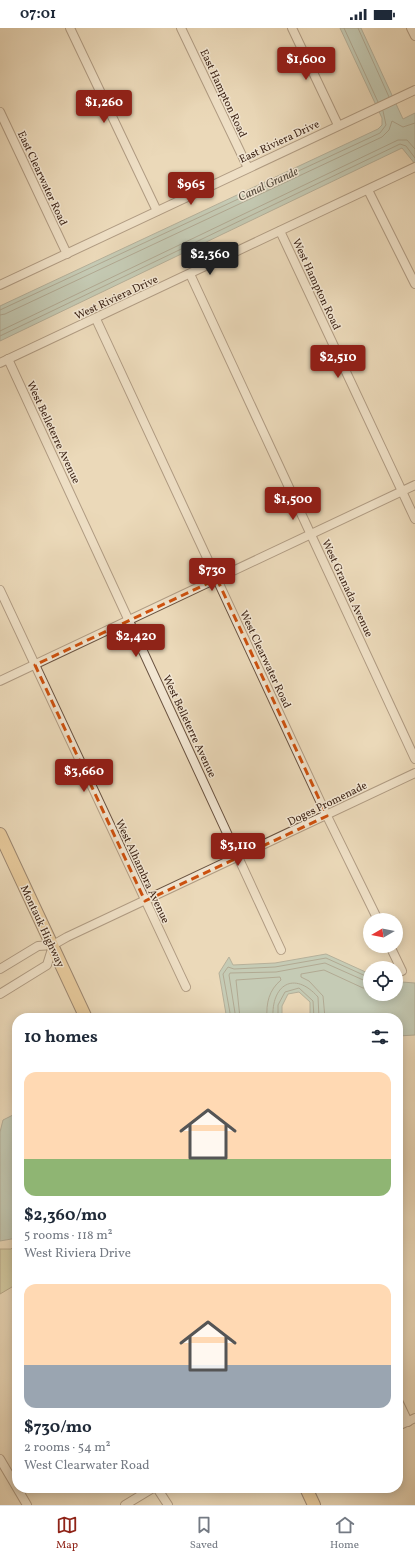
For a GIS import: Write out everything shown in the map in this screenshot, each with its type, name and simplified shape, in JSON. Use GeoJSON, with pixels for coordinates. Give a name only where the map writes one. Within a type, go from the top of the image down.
{"type":"FeatureCollection","features":[{"type":"Feature","properties":{"kind":"main road","name":"Montauk Highway"},"geometry":{"type":"LineString","coordinates":[[0,834],[84,1013]]}},
{"type":"Feature","properties":{"kind":"main road"},"geometry":{"type":"LineString","coordinates":[[308,1493],[314,1505]]}},
{"type":"Feature","properties":{"kind":"street"},"geometry":{"type":"LineString","coordinates":[[70,28],[157,212]]}},
{"type":"Feature","properties":{"kind":"street","name":"East Hampton Road"},"geometry":{"type":"LineString","coordinates":[[181,28],[248,168]]}},
{"type":"Feature","properties":{"kind":"street"},"geometry":{"type":"LineString","coordinates":[[292,28],[338,125]]}},
{"type":"Feature","properties":{"kind":"street"},"geometry":{"type":"LineString","coordinates":[[411,28],[415,36]]}},
{"type":"Feature","properties":{"kind":"street","name":"East Riviera Drive"},"geometry":{"type":"LineString","coordinates":[[0,285],[415,90]]}},
{"type":"Feature","properties":{"kind":"street","name":"East Clearwater Road"},"geometry":{"type":"LineString","coordinates":[[0,112],[67,254]]}},
{"type":"Feature","properties":{"kind":"street","name":"West Riviera Drive"},"geometry":{"type":"LineString","coordinates":[[0,363],[413,169]]}},
{"type":"Feature","properties":{"kind":"street"},"geometry":{"type":"LineString","coordinates":[[368,190],[415,284]]}},
{"type":"Feature","properties":{"kind":"street","name":"West Hampton Road"},"geometry":{"type":"LineString","coordinates":[[280,231],[415,519]]}},
{"type":"Feature","properties":{"kind":"street","name":"West Granada Avenue"},"geometry":{"type":"LineString","coordinates":[[190,274],[415,759]]}},
{"type":"Feature","properties":{"kind":"street","name":"West Clearwater Road"},"geometry":{"type":"LineString","coordinates":[[96,319],[327,816],[375,913]]}},
{"type":"Feature","properties":{"kind":"street","name":"West Belleterre Avenue"},"geometry":{"type":"LineString","coordinates":[[8,359],[281,950]]}},
{"type":"Feature","properties":{"kind":"street"},"geometry":{"type":"LineString","coordinates":[[0,681],[415,485]]}},
{"type":"Feature","properties":{"kind":"street","name":"West Alhambra Avenue"},"geometry":{"type":"LineString","coordinates":[[0,590],[186,987]]}},
{"type":"Feature","properties":{"kind":"street","name":"Doges Promenade"},"geometry":{"type":"LineString","coordinates":[[0,969],[38,946],[53,945],[415,773]]}},
{"type":"Feature","properties":{"kind":"street"},"geometry":{"type":"LineString","coordinates":[[0,994],[47,965],[53,945]]}},
{"type":"Feature","properties":{"kind":"street"},"geometry":{"type":"LineString","coordinates":[[403,1408],[411,1420]]}},
{"type":"Feature","properties":{"kind":"street"},"geometry":{"type":"LineString","coordinates":[[0,1459],[12,1479]]}},
{"type":"Feature","properties":{"kind":"street"},"geometry":{"type":"LineString","coordinates":[[20,1493],[27,1505]]}},
{"type":"Feature","properties":{"kind":"street"},"geometry":{"type":"LineString","coordinates":[[125,1505],[145,1493]]}},
{"type":"Feature","properties":{"kind":"street"},"geometry":{"type":"LineString","coordinates":[[160,1493],[168,1505]]}},
{"type":"Feature","properties":{"kind":"highlighted area"},"geometry":{"type":"Polygon","coordinates":[[[217,579],[327,816],[145,901],[35,665],[217,579]]]}},
{"type":"Feature","properties":{"kind":"green space"},"geometry":{"type":"Polygon","coordinates":[[[12,1248],[12,1287],[0,1294],[0,1249],[12,1248]]]}},
{"type":"Feature","properties":{"kind":"water","name":"Canal Grande"},"geometry":{"type":"Polygon","coordinates":[[[340,28],[361,28],[403,119],[415,113],[415,164],[402,148],[0,341],[0,306],[378,129],[382,125],[382,118],[340,28]]]}},
{"type":"Feature","properties":{"kind":"water"},"geometry":{"type":"Polygon","coordinates":[[[326,954],[363,971],[363,1001],[403,1001],[403,982],[415,983],[415,1035],[403,1036],[403,1013],[310,1013],[310,1002],[299,992],[288,994],[282,1006],[282,1013],[226,1013],[219,973],[229,957],[233,965],[275,963],[326,954]]]}},
{"type":"Feature","properties":{"kind":"water"},"geometry":{"type":"Polygon","coordinates":[[[12,1116],[12,1239],[0,1241],[0,1132],[3,1120],[12,1116]]]}}]}
